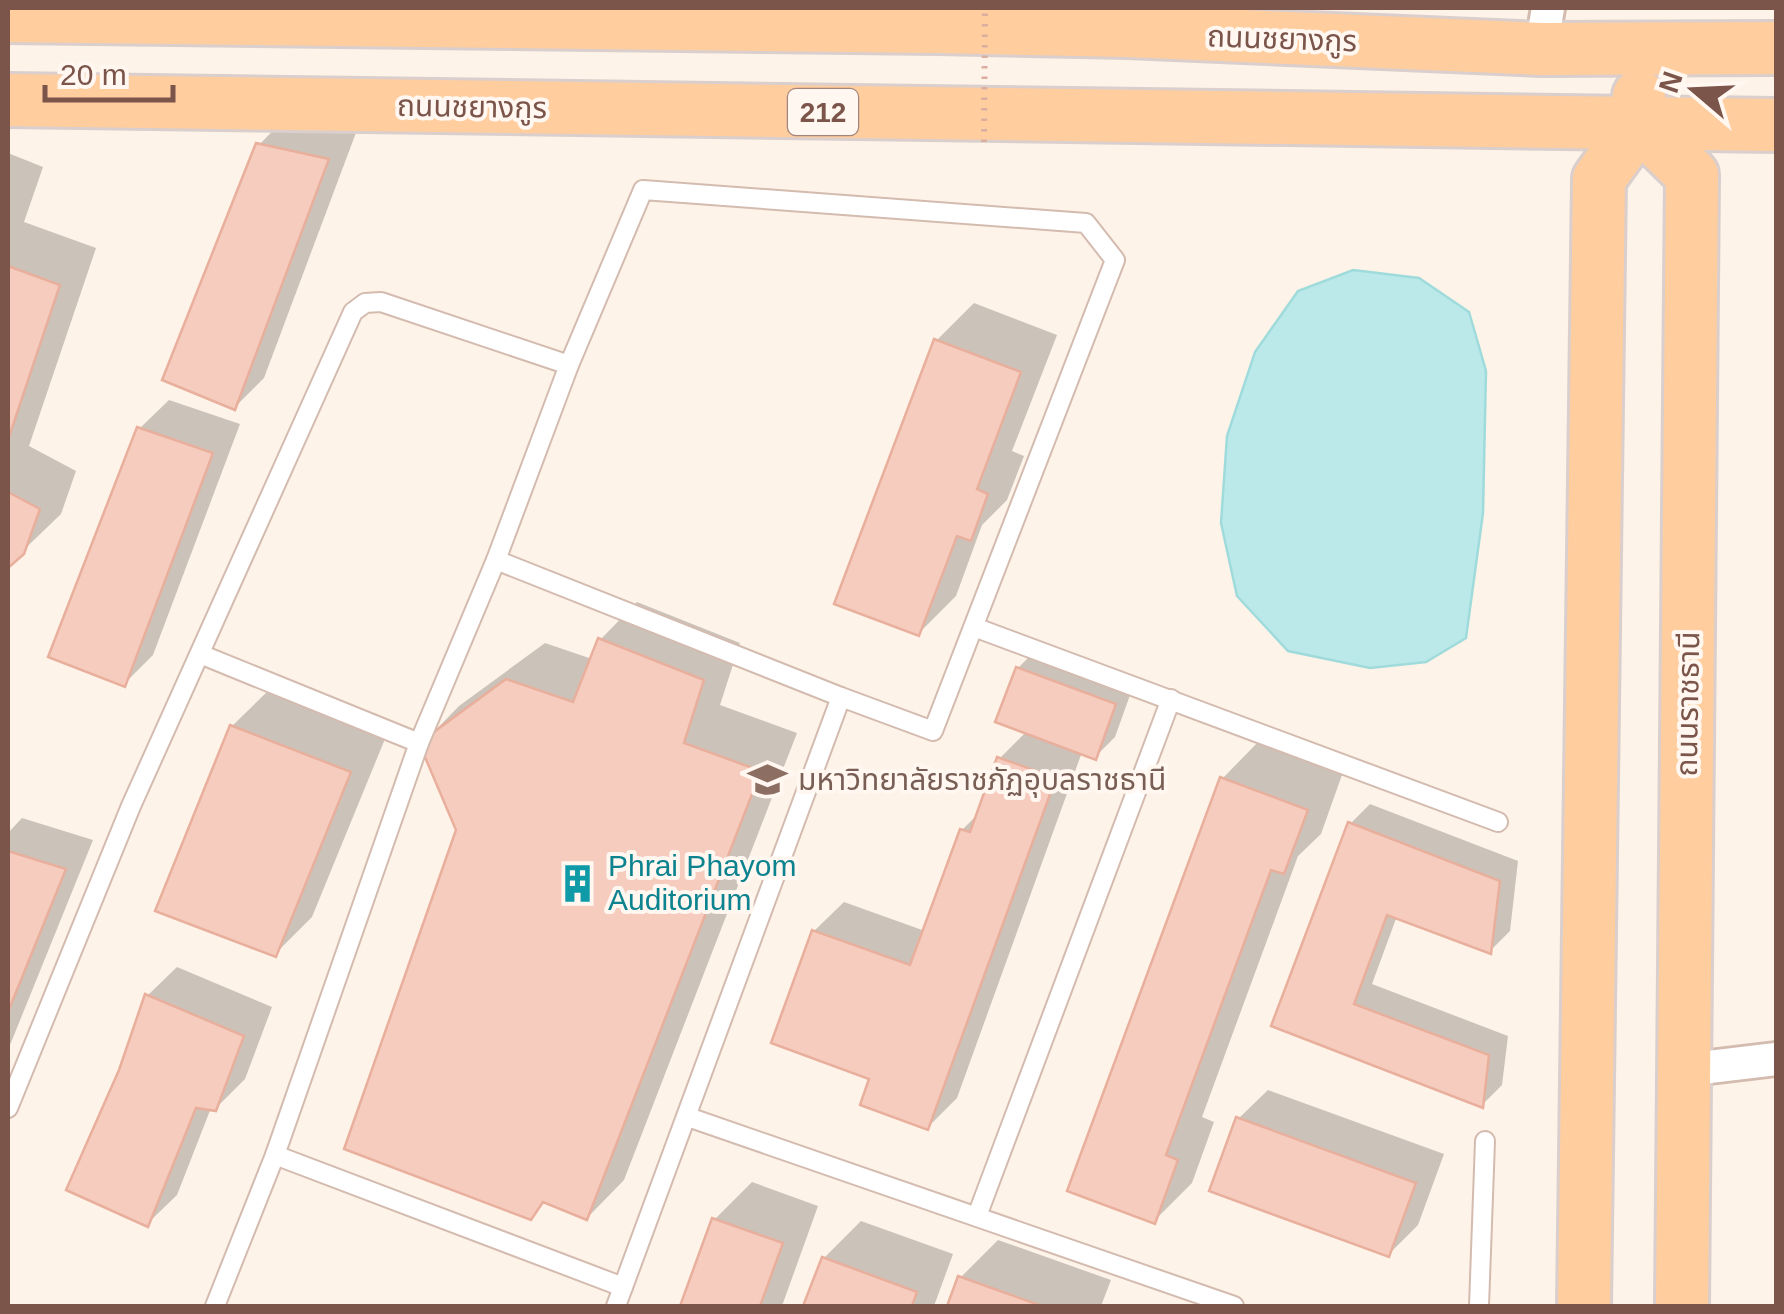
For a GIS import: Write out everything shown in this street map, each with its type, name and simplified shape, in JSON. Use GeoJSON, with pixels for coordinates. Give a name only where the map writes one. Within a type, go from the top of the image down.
{"type":"FeatureCollection","features":[{"type":"Feature","properties":{"kind":"main road","name":"ถนนชยางกูร"},"geometry":{"type":"LineString","coordinates":[[8,16],[938,27],[1229,22],[1544,28],[1638,50],[1776,48]]}},
{"type":"Feature","properties":{"kind":"main road"},"geometry":{"type":"LineString","coordinates":[[1584,1306],[1600,179],[1639,124],[1638,50]]}},
{"type":"Feature","properties":{"kind":"main road","name":"ถนนชยางกูร"},"geometry":{"type":"LineString","coordinates":[[8,100],[1776,125]]}},
{"type":"Feature","properties":{"kind":"main road","name":"ถนนราชธานี"},"geometry":{"type":"LineString","coordinates":[[1639,124],[1692,176],[1682,1306]]}},
{"type":"Feature","properties":{"kind":"street"},"geometry":{"type":"LineString","coordinates":[[1684,1070],[1776,1059]]}},
{"type":"Feature","properties":{"kind":"lane"},"geometry":{"type":"LineString","coordinates":[[215,1306],[276,1156],[419,743],[643,190],[1086,223],[1115,260],[932,731],[496,560]]}},
{"type":"Feature","properties":{"kind":"lane"},"geometry":{"type":"LineString","coordinates":[[8,1108],[71,948],[353,312],[365,303],[381,302],[569,365]]}},
{"type":"Feature","properties":{"kind":"lane"},"geometry":{"type":"LineString","coordinates":[[974,627],[1498,822]]}},
{"type":"Feature","properties":{"kind":"lane"},"geometry":{"type":"LineString","coordinates":[[200,654],[419,743]]}},
{"type":"Feature","properties":{"kind":"lane"},"geometry":{"type":"LineString","coordinates":[[616,1306],[841,697]]}},
{"type":"Feature","properties":{"kind":"lane"},"geometry":{"type":"LineString","coordinates":[[978,1216],[1171,700]]}},
{"type":"Feature","properties":{"kind":"lane"},"geometry":{"type":"LineString","coordinates":[[688,1117],[1234,1306]]}},
{"type":"Feature","properties":{"kind":"lane"},"geometry":{"type":"LineString","coordinates":[[1478,1306],[1485,1140]]}},
{"type":"Feature","properties":{"kind":"lane"},"geometry":{"type":"LineString","coordinates":[[276,1156],[623,1288]]}},
{"type":"Feature","properties":{"kind":"path"},"geometry":{"type":"LineString","coordinates":[[984,142],[985,8]]}},
{"type":"Feature","properties":{"kind":"water"},"geometry":{"type":"Polygon","coordinates":[[[1353,270],[1419,278],[1469,312],[1486,371],[1483,513],[1466,638],[1426,662],[1370,668],[1288,651],[1237,596],[1221,523],[1227,436],[1255,352],[1298,291],[1353,270]]]}},
{"type":"Feature","properties":{"kind":"building"},"geometry":{"type":"Polygon","coordinates":[[[256,143],[329,159],[235,410],[162,380],[256,143]]]}},
{"type":"Feature","properties":{"kind":"building"},"geometry":{"type":"Polygon","coordinates":[[[8,266],[60,285],[8,440],[8,266]]]}},
{"type":"Feature","properties":{"kind":"building"},"geometry":{"type":"Polygon","coordinates":[[[934,339],[1021,372],[977,489],[988,494],[971,541],[957,536],[919,636],[834,604],[934,339]]]}},
{"type":"Feature","properties":{"kind":"building"},"geometry":{"type":"Polygon","coordinates":[[[137,427],[213,453],[125,687],[48,657],[137,427]]]}},
{"type":"Feature","properties":{"kind":"building"},"geometry":{"type":"Polygon","coordinates":[[[8,492],[40,509],[24,554],[8,568],[8,492]]]}},
{"type":"Feature","properties":{"kind":"building","name":"Phrai Phayom Auditorium"},"geometry":{"type":"Polygon","coordinates":[[[598,638],[704,680],[684,743],[761,771],[587,1220],[543,1202],[531,1220],[344,1149],[456,830],[419,743],[506,679],[573,702],[598,638]]]}},
{"type":"Feature","properties":{"kind":"building"},"geometry":{"type":"Polygon","coordinates":[[[1016,667],[1116,704],[1096,760],[995,722],[1016,667]]]}},
{"type":"Feature","properties":{"kind":"building"},"geometry":{"type":"Polygon","coordinates":[[[230,725],[351,772],[276,957],[155,911],[230,725]]]}},
{"type":"Feature","properties":{"kind":"building"},"geometry":{"type":"Polygon","coordinates":[[[997,757],[1056,778],[928,1130],[860,1105],[869,1079],[771,1043],[812,930],[910,965],[960,829],[970,832],[997,757]]]}},
{"type":"Feature","properties":{"kind":"building"},"geometry":{"type":"Polygon","coordinates":[[[1220,777],[1308,810],[1284,874],[1271,870],[1166,1155],[1178,1160],[1155,1224],[1067,1191],[1220,777]]]}},
{"type":"Feature","properties":{"kind":"building"},"geometry":{"type":"Polygon","coordinates":[[[1348,822],[1500,881],[1491,954],[1387,915],[1354,1004],[1489,1055],[1483,1108],[1271,1026],[1348,822]]]}},
{"type":"Feature","properties":{"kind":"building"},"geometry":{"type":"Polygon","coordinates":[[[8,851],[66,869],[8,1012],[8,851]]]}},
{"type":"Feature","properties":{"kind":"building"},"geometry":{"type":"Polygon","coordinates":[[[145,994],[244,1036],[216,1111],[196,1108],[148,1227],[66,1190],[119,1070],[145,994]]]}},
{"type":"Feature","properties":{"kind":"building"},"geometry":{"type":"Polygon","coordinates":[[[1236,1117],[1416,1183],[1389,1257],[1209,1191],[1236,1117]]]}},
{"type":"Feature","properties":{"kind":"building"},"geometry":{"type":"Polygon","coordinates":[[[712,1218],[783,1243],[760,1306],[680,1306],[712,1218]]]}},
{"type":"Feature","properties":{"kind":"building"},"geometry":{"type":"Polygon","coordinates":[[[822,1257],[917,1292],[912,1306],[803,1306],[822,1257]]]}},
{"type":"Feature","properties":{"kind":"building"},"geometry":{"type":"Polygon","coordinates":[[[958,1276],[1042,1306],[947,1306],[958,1276]]]}},
{"type":"Feature","properties":{"kind":"place","name":"มหาวิทยาลัยราชภัฏอุบลราชธานี"},"geometry":{"type":"Point","coordinates":[768,780]}},
{"type":"Feature","properties":{"kind":"place","name":"Phrai Phayom Auditorium"},"geometry":{"type":"Point","coordinates":[578,883]}}]}
